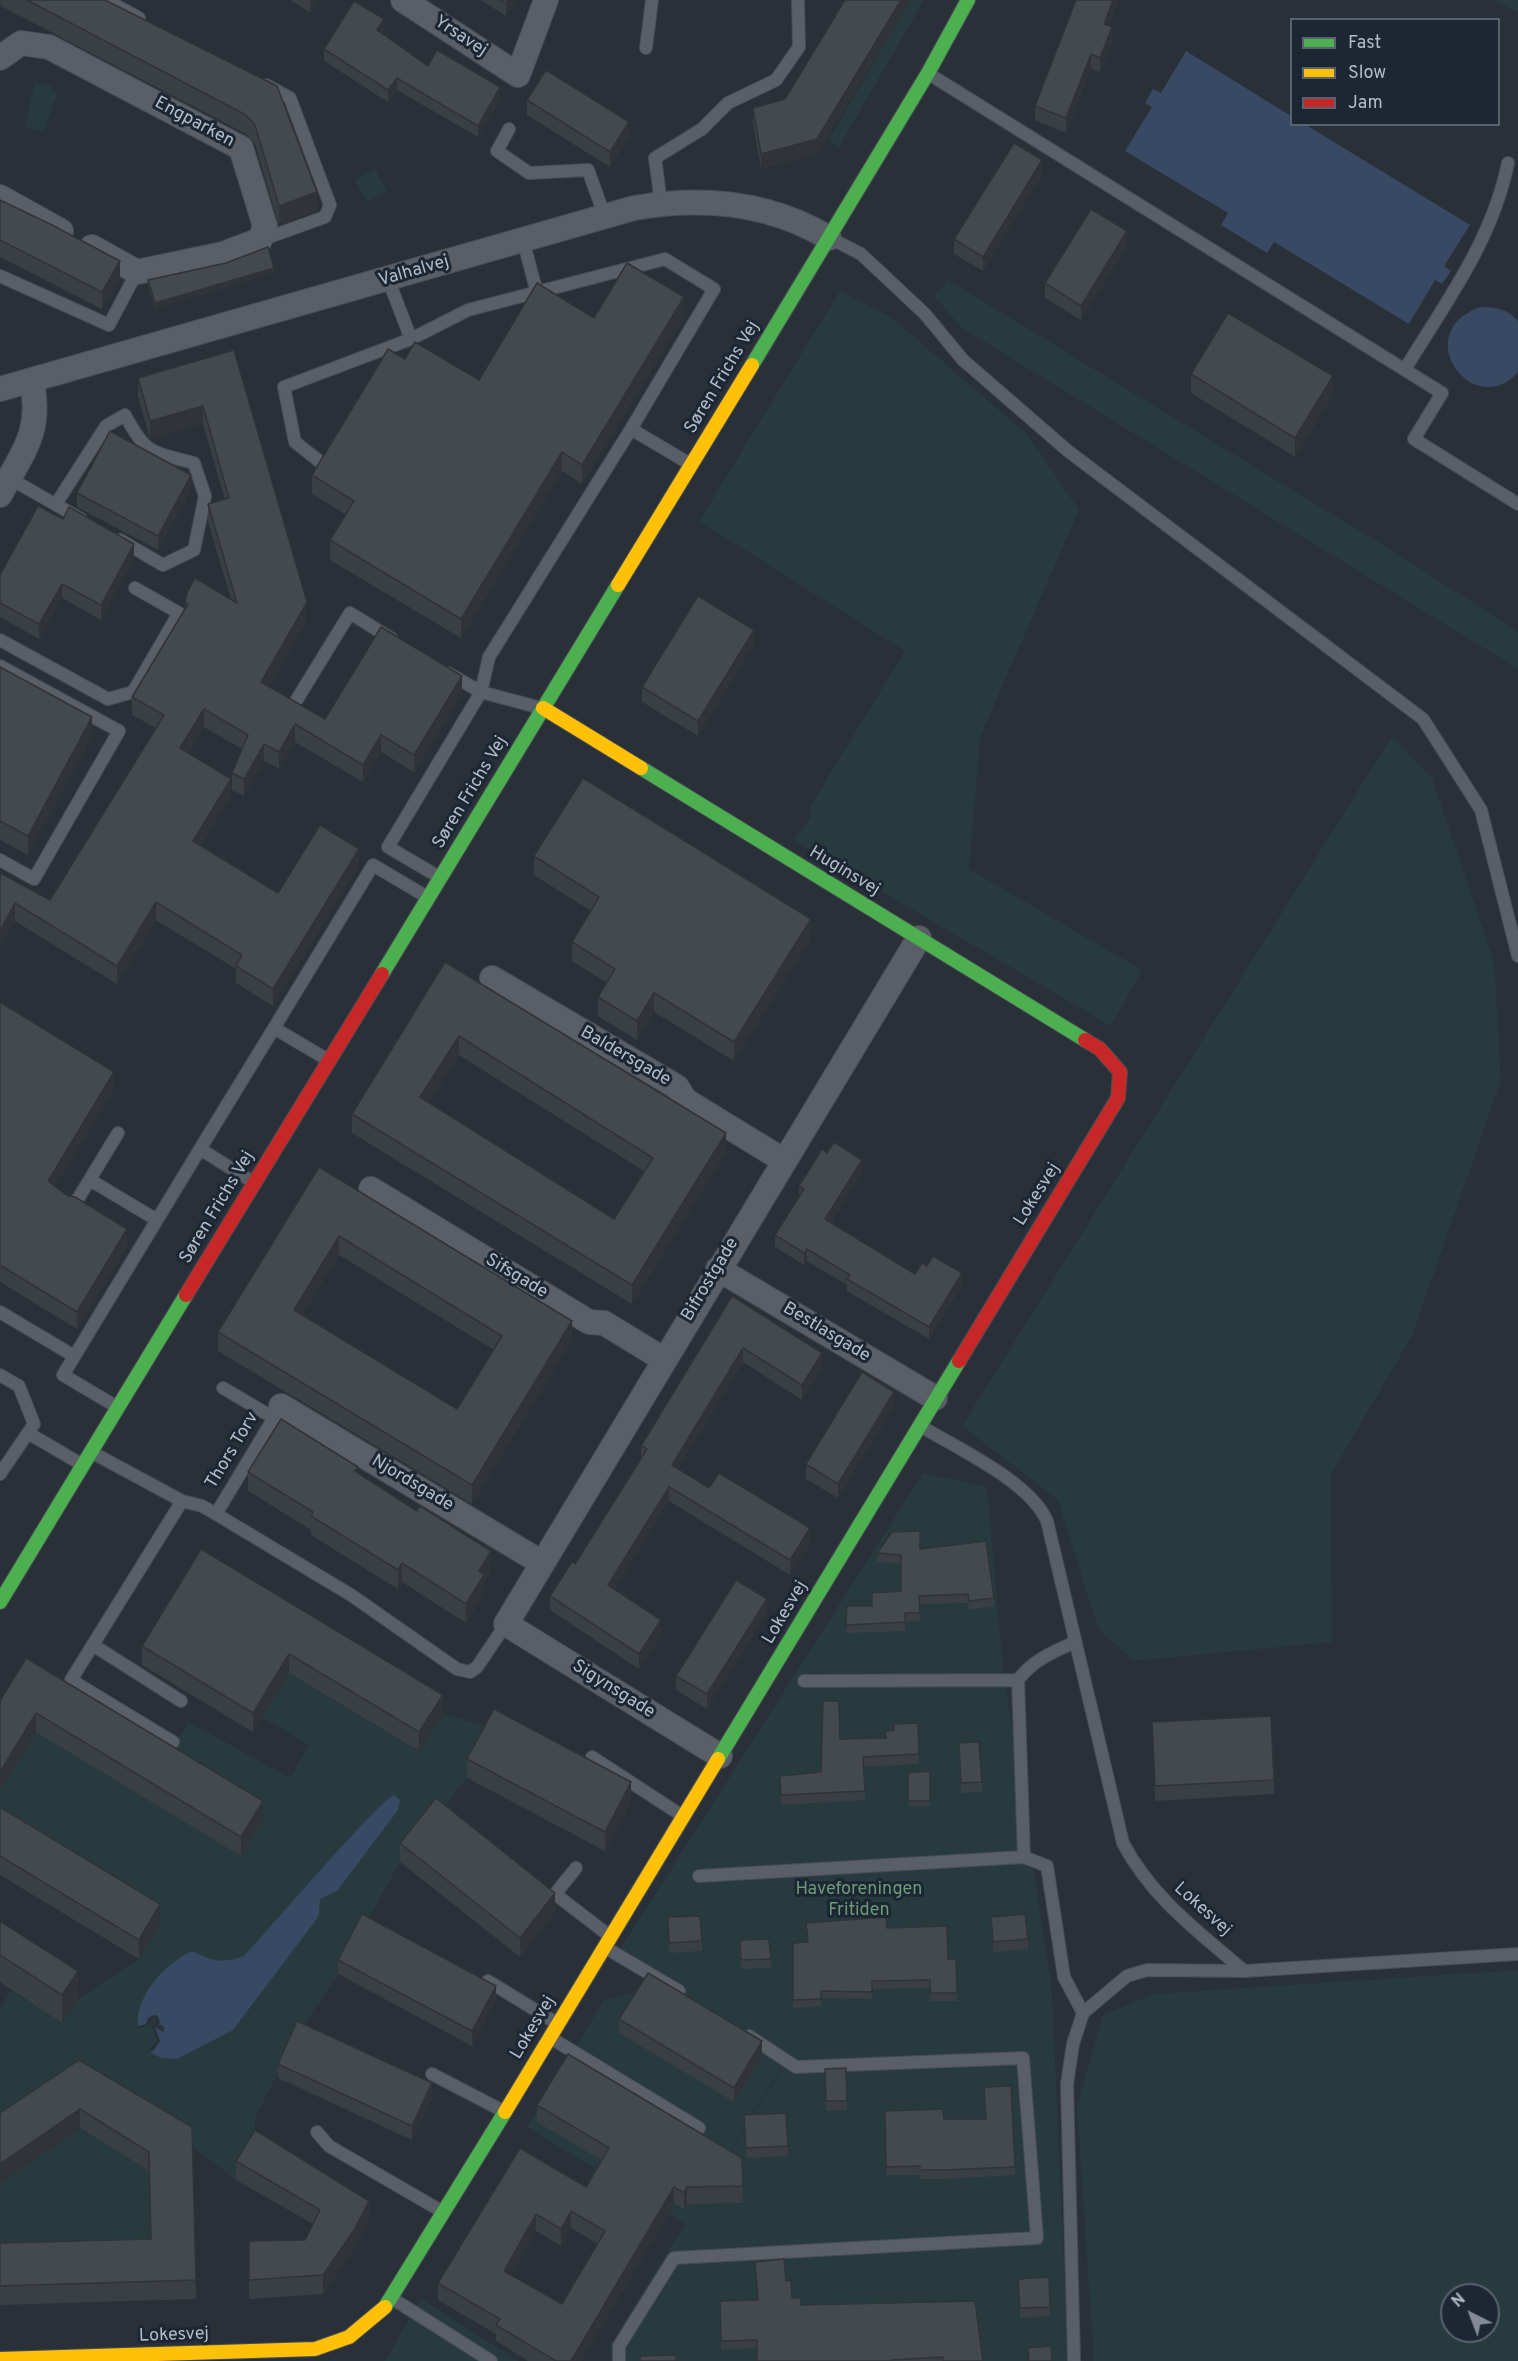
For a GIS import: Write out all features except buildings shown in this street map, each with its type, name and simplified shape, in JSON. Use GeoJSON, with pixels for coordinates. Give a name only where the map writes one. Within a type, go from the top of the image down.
{"type":"FeatureCollection","features":[{"type":"Feature","properties":{"kind":"street","name":"Yrsavej"},"geometry":{"type":"LineString","coordinates":[[403,0],[518,75],[546,0]]}},
{"type":"Feature","properties":{"kind":"street","name":"Søren Frichs Vej"},"geometry":{"type":"LineString","coordinates":[[0,1602],[829,238],[928,73],[968,0]]}},
{"type":"Feature","properties":{"kind":"street","name":"Engparken"},"geometry":{"type":"LineString","coordinates":[[0,58],[21,44],[49,47],[241,148],[265,226],[260,240]]}},
{"type":"Feature","properties":{"kind":"street"},"geometry":{"type":"LineString","coordinates":[[0,197],[137,272],[223,254],[260,240]]}},
{"type":"Feature","properties":{"kind":"street","name":"Valhalvej"},"geometry":{"type":"LineString","coordinates":[[0,389],[32,382],[605,217],[661,204],[702,201],[763,209],[802,222],[829,238]]}},
{"type":"Feature","properties":{"kind":"street"},"geometry":{"type":"LineString","coordinates":[[5,486],[33,428],[36,405],[32,382]]}},
{"type":"Feature","properties":{"kind":"street","name":"Huginsvej"},"geometry":{"type":"LineString","coordinates":[[543,708],[1100,1048],[1120,1072]]}},
{"type":"Feature","properties":{"kind":"street","name":"Bifrostgade"},"geometry":{"type":"LineString","coordinates":[[506,1624],[717,1269],[919,938]]}},
{"type":"Feature","properties":{"kind":"street","name":"Baldersgade"},"geometry":{"type":"LineString","coordinates":[[492,978],[677,1087],[685,1100],[783,1160]]}},
{"type":"Feature","properties":{"kind":"street","name":"Lokesvej"},"geometry":{"type":"LineString","coordinates":[[0,2359],[315,2349],[349,2338],[366,2327],[392,2299],[935,1398],[1050,1209],[1113,1111],[1118,1098],[1120,1072]]}},
{"type":"Feature","properties":{"kind":"street","name":"Sifsgade"},"geometry":{"type":"LineString","coordinates":[[371,1189],[589,1322],[604,1323],[663,1359]]}},
{"type":"Feature","properties":{"kind":"street","name":"Bestlasgade"},"geometry":{"type":"LineString","coordinates":[[717,1269],[935,1398]]}},
{"type":"Feature","properties":{"kind":"street","name":"Njordsgade"},"geometry":{"type":"LineString","coordinates":[[277,1412],[542,1563]]}},
{"type":"Feature","properties":{"kind":"street","name":"Sigynsgade"},"geometry":{"type":"LineString","coordinates":[[506,1624],[720,1756]]}},
{"type":"Feature","properties":{"kind":"lane"},"geometry":{"type":"LineString","coordinates":[[106,0],[147,22]]}},
{"type":"Feature","properties":{"kind":"lane"},"geometry":{"type":"LineString","coordinates":[[646,48],[652,0]]}},
{"type":"Feature","properties":{"kind":"lane"},"geometry":{"type":"LineString","coordinates":[[661,204],[655,158],[702,129],[728,103],[776,80],[800,46],[798,0]]}},
{"type":"Feature","properties":{"kind":"lane"},"geometry":{"type":"LineString","coordinates":[[928,73],[1442,393],[1414,439],[1518,504]]}},
{"type":"Feature","properties":{"kind":"lane"},"geometry":{"type":"LineString","coordinates":[[259,81],[290,98],[330,205],[325,217],[260,240]]}},
{"type":"Feature","properties":{"kind":"lane"},"geometry":{"type":"LineString","coordinates":[[508,129],[497,151],[529,173],[588,170],[605,217]]}},
{"type":"Feature","properties":{"kind":"lane"},"geometry":{"type":"LineString","coordinates":[[1405,369],[1488,232],[1502,194],[1508,163]]}},
{"type":"Feature","properties":{"kind":"lane"},"geometry":{"type":"LineString","coordinates":[[829,238],[861,254],[925,314],[963,360],[1068,451],[1423,719],[1481,810],[1518,956]]}},
{"type":"Feature","properties":{"kind":"lane"},"geometry":{"type":"LineString","coordinates":[[523,240],[537,292]]}},
{"type":"Feature","properties":{"kind":"lane"},"geometry":{"type":"LineString","coordinates":[[319,461],[295,442],[284,387],[411,339],[468,310],[665,259],[714,290],[631,429],[489,657],[480,692],[388,847],[440,878]]}},
{"type":"Feature","properties":{"kind":"lane"},"geometry":{"type":"LineString","coordinates":[[0,276],[108,326],[137,272]]}},
{"type":"Feature","properties":{"kind":"lane"},"geometry":{"type":"LineString","coordinates":[[388,279],[411,339]]}},
{"type":"Feature","properties":{"kind":"lane"},"geometry":{"type":"LineString","coordinates":[[5,486],[56,504],[164,565],[194,550],[205,496],[194,463],[151,452],[135,434],[125,415],[106,426],[56,504]]}},
{"type":"Feature","properties":{"kind":"lane"},"geometry":{"type":"LineString","coordinates":[[631,429],[691,464]]}},
{"type":"Feature","properties":{"kind":"lane"},"geometry":{"type":"LineString","coordinates":[[0,640],[108,699],[133,692],[179,613],[135,588]]}},
{"type":"Feature","properties":{"kind":"lane"},"geometry":{"type":"LineString","coordinates":[[296,701],[350,613],[400,644]]}},
{"type":"Feature","properties":{"kind":"lane"},"geometry":{"type":"LineString","coordinates":[[0,666],[119,731],[34,879],[0,860]]}},
{"type":"Feature","properties":{"kind":"lane"},"geometry":{"type":"LineString","coordinates":[[440,668],[480,692],[543,708]]}},
{"type":"Feature","properties":{"kind":"lane"},"geometry":{"type":"LineString","coordinates":[[118,1408],[63,1375],[74,1356],[373,865],[428,898]]}},
{"type":"Feature","properties":{"kind":"lane"},"geometry":{"type":"LineString","coordinates":[[274,1028],[328,1061]]}},
{"type":"Feature","properties":{"kind":"lane"},"geometry":{"type":"LineString","coordinates":[[73,1207],[118,1133]]}},
{"type":"Feature","properties":{"kind":"lane"},"geometry":{"type":"LineString","coordinates":[[200,1149],[255,1182]]}},
{"type":"Feature","properties":{"kind":"lane"},"geometry":{"type":"LineString","coordinates":[[90,1180],[157,1220]]}},
{"type":"Feature","properties":{"kind":"lane"},"geometry":{"type":"LineString","coordinates":[[0,1312],[74,1356]]}},
{"type":"Feature","properties":{"kind":"lane"},"geometry":{"type":"LineString","coordinates":[[0,1375],[19,1386],[34,1424],[0,1474]]}},
{"type":"Feature","properties":{"kind":"lane"},"geometry":{"type":"LineString","coordinates":[[223,1388],[277,1412]]}},
{"type":"Feature","properties":{"kind":"lane","name":"Thors Torv"},"geometry":{"type":"LineString","coordinates":[[216,1514],[277,1412]]}},
{"type":"Feature","properties":{"kind":"lane","name":"Lokesvej"},"geometry":{"type":"LineString","coordinates":[[920,1426],[1010,1481],[1042,1509],[1047,1521],[1123,1843],[1134,1864],[1158,1894],[1244,1971]]}},
{"type":"Feature","properties":{"kind":"lane"},"geometry":{"type":"LineString","coordinates":[[28,1433],[83,1466]]}},
{"type":"Feature","properties":{"kind":"lane"},"geometry":{"type":"LineString","coordinates":[[92,1452],[182,1501],[202,1506],[216,1514],[351,1595],[457,1669],[470,1672],[477,1666],[506,1624]]}},
{"type":"Feature","properties":{"kind":"lane"},"geometry":{"type":"LineString","coordinates":[[173,1742],[71,1680],[182,1501]]}},
{"type":"Feature","properties":{"kind":"lane"},"geometry":{"type":"LineString","coordinates":[[0,1570],[15,1579]]}},
{"type":"Feature","properties":{"kind":"lane"},"geometry":{"type":"LineString","coordinates":[[1024,1857],[1018,1680],[1027,1668],[1075,1642]]}},
{"type":"Feature","properties":{"kind":"lane"},"geometry":{"type":"LineString","coordinates":[[93,1645],[181,1701]]}},
{"type":"Feature","properties":{"kind":"lane"},"geometry":{"type":"LineString","coordinates":[[804,1681],[1018,1680]]}},
{"type":"Feature","properties":{"kind":"lane"},"geometry":{"type":"LineString","coordinates":[[592,1757],[682,1816]]}},
{"type":"Feature","properties":{"kind":"lane"},"geometry":{"type":"LineString","coordinates":[[699,1876],[1024,1857],[1047,1866],[1064,1977],[1083,2013]]}},
{"type":"Feature","properties":{"kind":"lane"},"geometry":{"type":"LineString","coordinates":[[576,1868],[555,1894],[608,1942],[690,1998]]}},
{"type":"Feature","properties":{"kind":"lane"},"geometry":{"type":"LineString","coordinates":[[1074,2361],[1067,2084],[1073,2044],[1083,2013],[1093,2001],[1126,1976],[1147,1970],[1244,1971],[1518,1954]]}},
{"type":"Feature","properties":{"kind":"lane"},"geometry":{"type":"LineString","coordinates":[[488,1981],[558,2024]]}},
{"type":"Feature","properties":{"kind":"lane"},"geometry":{"type":"LineString","coordinates":[[619,2361],[619,2346],[674,2258],[1037,2238],[1023,2058],[796,2067],[738,2029]]}},
{"type":"Feature","properties":{"kind":"lane"},"geometry":{"type":"LineString","coordinates":[[550,2038],[699,2128]]}},
{"type":"Feature","properties":{"kind":"lane"},"geometry":{"type":"LineString","coordinates":[[432,2074],[505,2112]]}},
{"type":"Feature","properties":{"kind":"lane"},"geometry":{"type":"LineString","coordinates":[[317,2132],[329,2146],[444,2212]]}},
{"type":"Feature","properties":{"kind":"lane"},"geometry":{"type":"LineString","coordinates":[[392,2299],[491,2361]]}},
{"type":"Feature","properties":{"kind":"green space"},"geometry":{"type":"Polygon","coordinates":[[[910,0],[924,0],[839,147],[828,141],[910,0]]]}},
{"type":"Feature","properties":{"kind":"green space"},"geometry":{"type":"Polygon","coordinates":[[[1484,0],[1518,0],[1518,12],[1495,1],[1484,0]]]}},
{"type":"Feature","properties":{"kind":"green space"},"geometry":{"type":"Polygon","coordinates":[[[35,82],[49,85],[59,96],[54,102],[44,132],[25,126],[35,82]]]}},
{"type":"Feature","properties":{"kind":"green space"},"geometry":{"type":"Polygon","coordinates":[[[375,169],[387,191],[367,202],[355,180],[375,169]]]}},
{"type":"Feature","properties":{"kind":"green space"},"geometry":{"type":"Polygon","coordinates":[[[948,280],[1399,555],[1518,632],[1518,669],[962,328],[934,296],[948,280]]]}},
{"type":"Feature","properties":{"kind":"green space"},"geometry":{"type":"Polygon","coordinates":[[[840,291],[891,317],[1028,435],[1079,510],[980,737],[969,869],[1142,970],[1111,1026],[794,840],[810,818],[811,805],[905,651],[699,521],[840,291]]]}},
{"type":"Feature","properties":{"kind":"green space"},"geometry":{"type":"Polygon","coordinates":[[[1392,736],[1432,778],[1494,962],[1501,1080],[1412,1336],[1331,1474],[1332,1642],[1133,1661],[1098,1628],[1058,1500],[962,1426],[1392,736]]]}},
{"type":"Feature","properties":{"kind":"green space","name":"Haveforeningen Fritiden"},"geometry":{"type":"Polygon","coordinates":[[[923,1473],[987,1487],[1003,1669],[1052,1991],[1068,2361],[611,2361],[610,2345],[685,2224],[527,2127],[604,2000],[658,1986],[614,1959],[923,1473]],[[786,2061],[783,2064],[732,2150],[786,2061]]]}},
{"type":"Feature","properties":{"kind":"green space"},"geometry":{"type":"Polygon","coordinates":[[[289,1673],[419,1751],[443,1714],[494,1728],[467,1778],[400,1862],[338,1974],[297,2035],[255,2118],[255,2149],[236,2180],[192,2146],[79,2079],[0,2132],[0,2009],[11,1990],[62,2023],[78,1999],[139,1959],[160,1923],[0,1826],[0,1791],[38,1729],[46,1737],[241,1855],[263,1820],[163,1760],[189,1722],[290,1778],[309,1745],[262,1717],[289,1673]]]}},
{"type":"Feature","properties":{"kind":"green space"},"geometry":{"type":"Polygon","coordinates":[[[1518,1970],[1518,2361],[1094,2361],[1077,2106],[1103,2015],[1154,1994],[1518,1970]]]}},
{"type":"Feature","properties":{"kind":"green space"},"geometry":{"type":"Polygon","coordinates":[[[80,2128],[149,2171],[151,2258],[0,2262],[0,2183],[80,2128]]]}},
{"type":"Feature","properties":{"kind":"green space"},"geometry":{"type":"Polygon","coordinates":[[[421,2299],[518,2361],[385,2361],[421,2299]]]}},
{"type":"Feature","properties":{"kind":"water"},"geometry":{"type":"Polygon","coordinates":[[[1186,51],[1290,115],[1290,126],[1308,126],[1470,225],[1444,266],[1451,271],[1442,284],[1435,280],[1409,324],[1274,242],[1267,253],[1221,225],[1228,213],[1125,151],[1152,107],[1145,103],[1153,89],[1161,93],[1186,51]]]}},
{"type":"Feature","properties":{"kind":"water"},"geometry":{"type":"Polygon","coordinates":[[[1480,307],[1501,310],[1518,321],[1518,372],[1501,385],[1484,387],[1468,381],[1456,368],[1449,353],[1449,336],[1459,320],[1480,307]]]}},
{"type":"Feature","properties":{"kind":"water"},"geometry":{"type":"Polygon","coordinates":[[[394,1795],[400,1800],[398,1810],[337,1891],[320,1899],[319,1914],[316,1920],[233,2030],[177,2059],[161,2058],[150,2052],[160,2041],[155,2027],[157,2026],[163,2032],[163,2025],[159,2025],[160,2021],[156,2015],[147,2020],[147,2024],[138,2026],[138,2014],[154,1981],[172,1963],[192,1951],[218,1960],[230,1960],[244,1956],[346,1842],[384,1802],[394,1795]]]}},
{"type":"Feature","properties":{"kind":"pier"},"geometry":{"type":"Polygon","coordinates":[[[158,2016],[159,2025],[165,2028],[163,2032],[155,2027],[160,2041],[154,2050],[147,2053],[157,2041],[152,2027],[157,2020],[153,2018],[148,2026],[135,2028],[146,2024],[148,2018],[158,2016]]]}},
{"type":"Feature","properties":{"kind":"traffic: fast"},"geometry":{"type":"LineString","coordinates":[[752,365],[928,73],[968,0]]}},
{"type":"Feature","properties":{"kind":"traffic: fast"},"geometry":{"type":"LineString","coordinates":[[382,974],[618,585]]}},
{"type":"Feature","properties":{"kind":"traffic: fast"},"geometry":{"type":"LineString","coordinates":[[641,768],[1085,1040]]}},
{"type":"Feature","properties":{"kind":"traffic: fast"},"geometry":{"type":"LineString","coordinates":[[0,1602],[186,1295]]}},
{"type":"Feature","properties":{"kind":"traffic: fast"},"geometry":{"type":"LineString","coordinates":[[718,1759],[959,1361]]}},
{"type":"Feature","properties":{"kind":"traffic: fast"},"geometry":{"type":"LineString","coordinates":[[385,2307],[505,2112]]}},
{"type":"Feature","properties":{"kind":"traffic: slow"},"geometry":{"type":"LineString","coordinates":[[618,585],[752,365]]}},
{"type":"Feature","properties":{"kind":"traffic: slow"},"geometry":{"type":"LineString","coordinates":[[543,708],[641,768]]}},
{"type":"Feature","properties":{"kind":"traffic: slow"},"geometry":{"type":"LineString","coordinates":[[505,2112],[718,1759]]}},
{"type":"Feature","properties":{"kind":"traffic: slow"},"geometry":{"type":"LineString","coordinates":[[0,2359],[315,2349],[349,2337],[385,2307]]}},
{"type":"Feature","properties":{"kind":"traffic: jam"},"geometry":{"type":"LineString","coordinates":[[186,1295],[382,974]]}},
{"type":"Feature","properties":{"kind":"traffic: jam"},"geometry":{"type":"LineString","coordinates":[[959,1361],[1118,1098],[1120,1072],[1100,1049],[1085,1040]]}}]}
